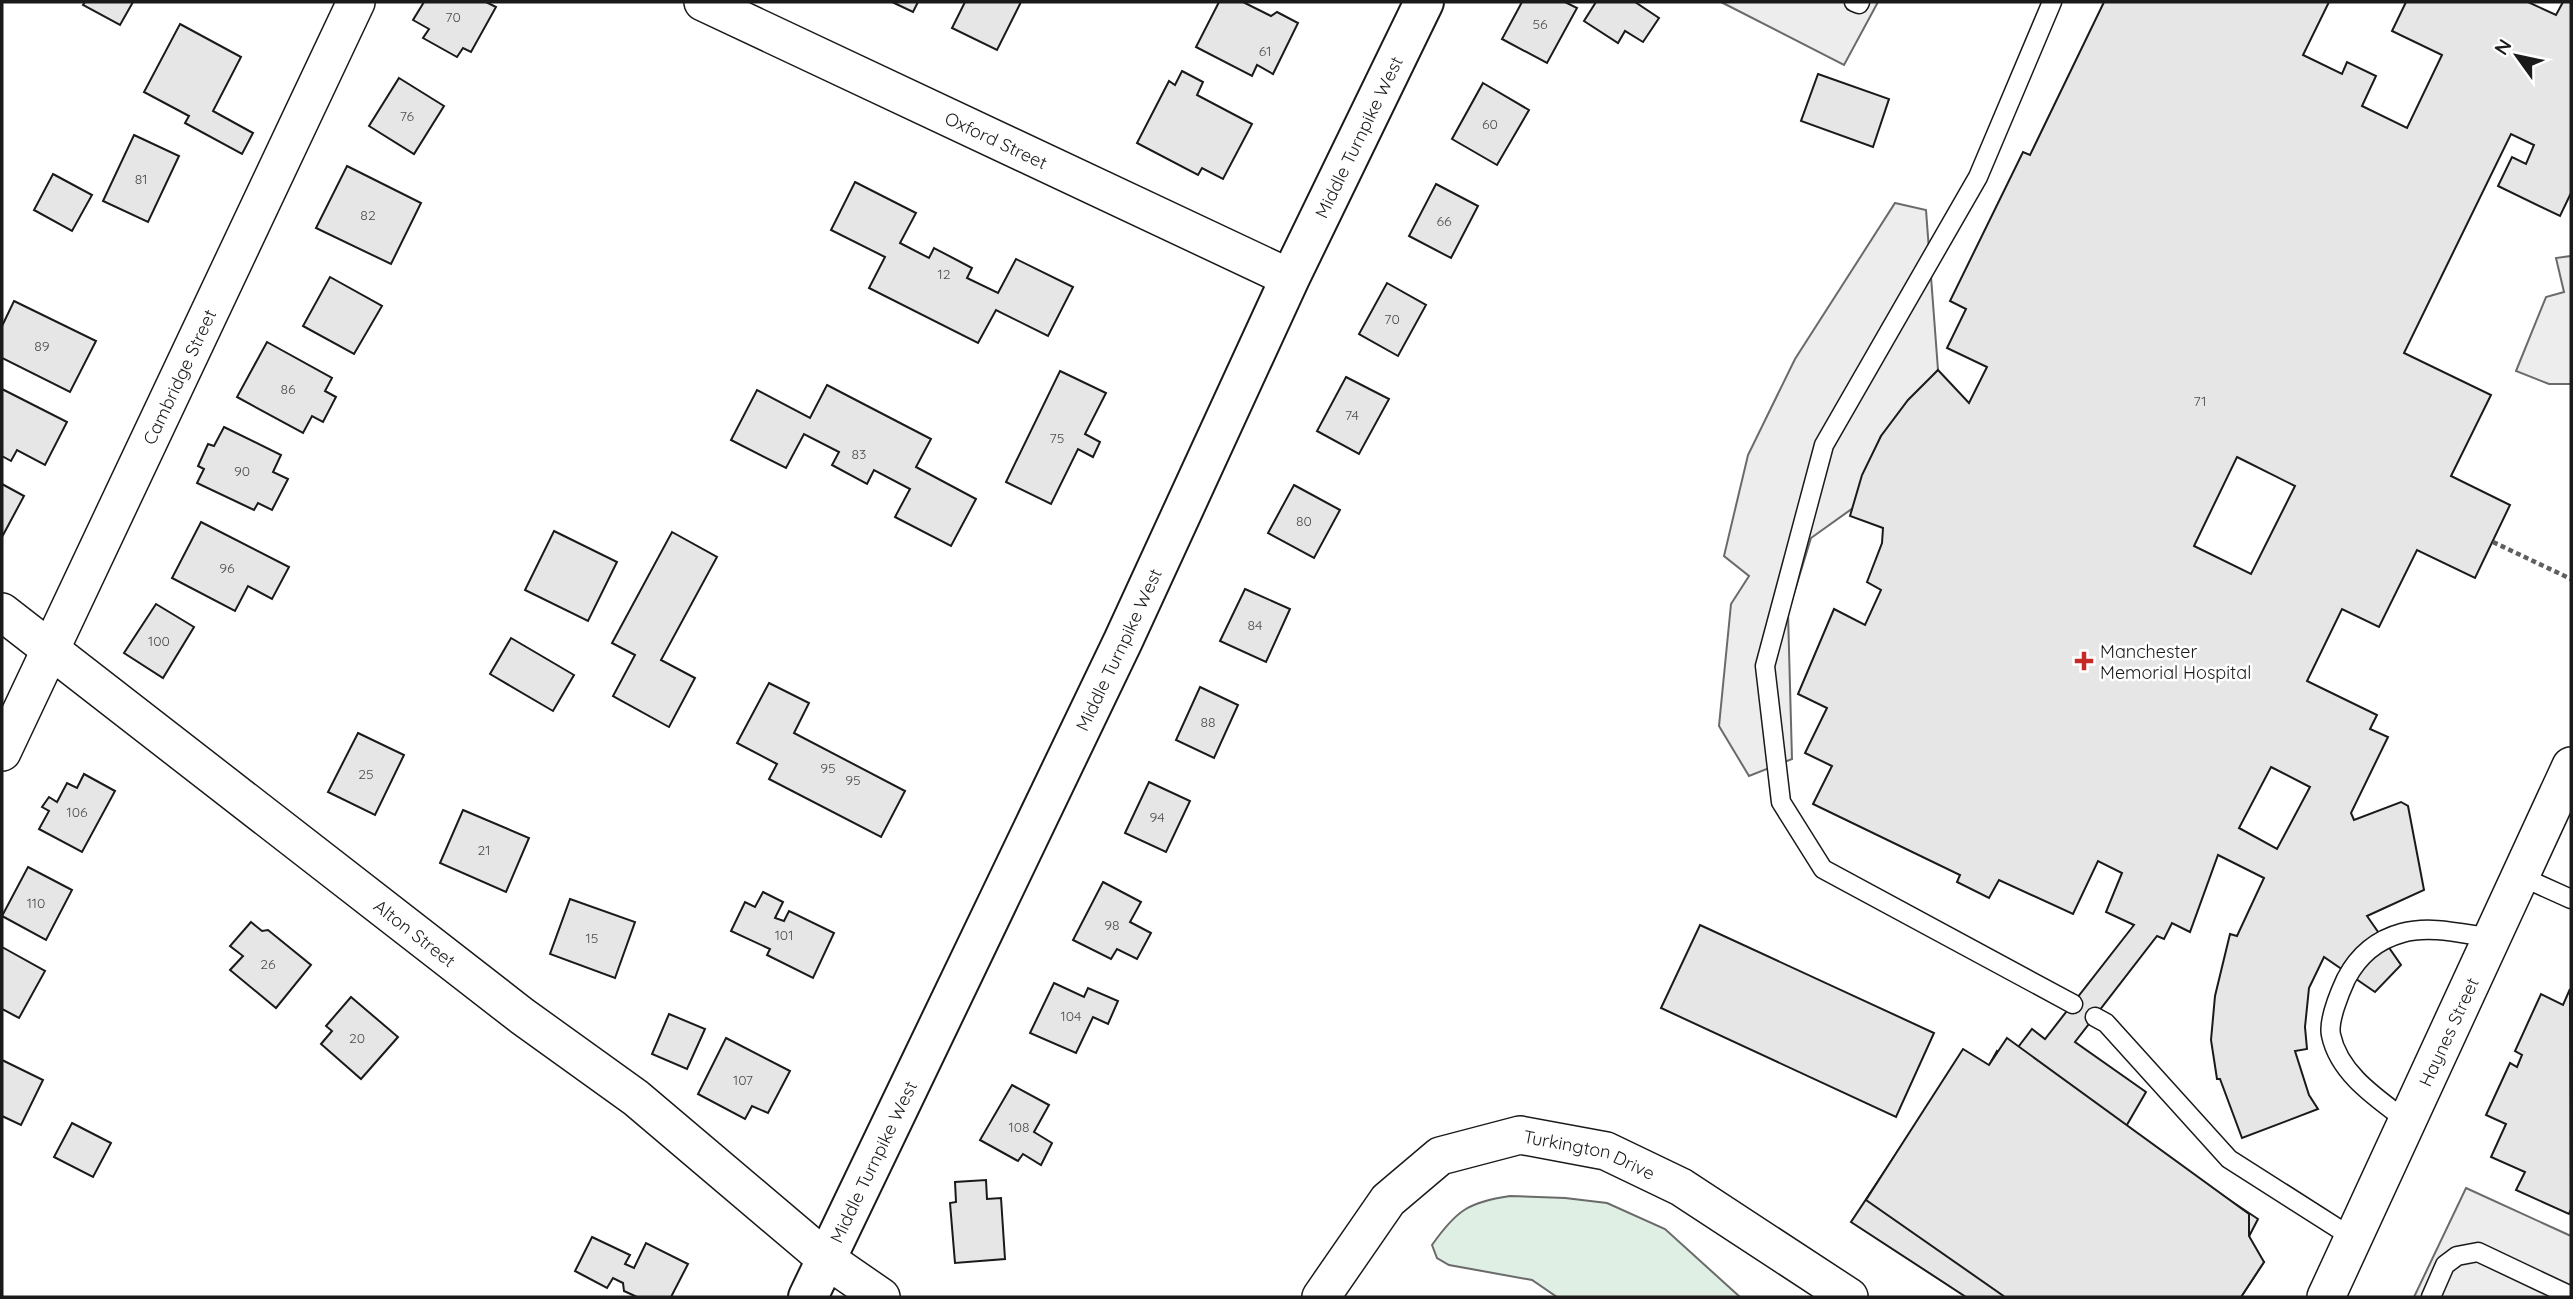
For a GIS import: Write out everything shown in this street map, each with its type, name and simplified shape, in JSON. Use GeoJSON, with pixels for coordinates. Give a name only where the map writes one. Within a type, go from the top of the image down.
{"type":"FeatureCollection","features":[{"type":"Feature","properties":{"kind":"main road","name":"Middle Turnpike West"},"geometry":{"type":"LineString","coordinates":[[808,1297],[1114,659],[1290,278],[1424,2]]}},
{"type":"Feature","properties":{"kind":"street","name":"Cambridge Street"},"geometry":{"type":"LineString","coordinates":[[2,752],[356,2]]}},
{"type":"Feature","properties":{"kind":"street","name":"Oxford Street"},"geometry":{"type":"LineString","coordinates":[[703,2],[1290,278]]}},
{"type":"Feature","properties":{"kind":"street","name":"Alton Street"},"geometry":{"type":"LineString","coordinates":[[2,612],[522,1016],[636,1098],[826,1259],[881,1297]]}},
{"type":"Feature","properties":{"kind":"street","name":"Haynes Street"},"geometry":{"type":"LineString","coordinates":[[2326,1297],[2571,766]]}},
{"type":"Feature","properties":{"kind":"street","name":"Turkington Drive"},"geometry":{"type":"LineString","coordinates":[[1321,1297],[1388,1200],[1440,1156],[1520,1135],[1606,1151],[1681,1187],[1849,1297]]}},
{"type":"Feature","properties":{"kind":"lane"},"geometry":{"type":"LineString","coordinates":[[1854,2],[1860,2]]}},
{"type":"Feature","properties":{"kind":"lane"},"geometry":{"type":"LineString","coordinates":[[2052,2],[1978,177],[1824,445],[1765,666],[1781,802],[1823,869],[2073,1004]]}},
{"type":"Feature","properties":{"kind":"lane"},"geometry":{"type":"LineString","coordinates":[[2520,876],[2571,899]]}},
{"type":"Feature","properties":{"kind":"lane"},"geometry":{"type":"LineString","coordinates":[[2407,1121],[2366,1090],[2343,1061],[2330,1034],[2337,996],[2354,965],[2368,949],[2402,933],[2436,930],[2491,938]]}},
{"type":"Feature","properties":{"kind":"lane"},"geometry":{"type":"LineString","coordinates":[[2095,1017],[2106,1023],[2229,1158],[2353,1238]]}},
{"type":"Feature","properties":{"kind":"lane"},"geometry":{"type":"LineString","coordinates":[[2431,1297],[2445,1265],[2457,1256],[2478,1252],[2571,1296]]}},
{"type":"Feature","properties":{"kind":"path"},"geometry":{"type":"LineString","coordinates":[[2493,541],[2571,579]]}},
{"type":"Feature","properties":{"kind":"green space"},"geometry":{"type":"Polygon","coordinates":[[[1510,1196],[1607,1203],[1665,1229],[1740,1297],[1557,1297],[1532,1280],[1449,1265],[1437,1258],[1432,1245],[1456,1216],[1483,1201],[1510,1196]]]}},
{"type":"Feature","properties":{"kind":"shaded area"},"geometry":{"type":"Polygon","coordinates":[[[1721,2],[1878,2],[1844,65],[1721,2]]]}},
{"type":"Feature","properties":{"kind":"shaded area"},"geometry":{"type":"Polygon","coordinates":[[[1895,203],[1926,210],[1938,370],[1881,436],[1853,508],[1811,538],[1788,613],[1792,759],[1749,776],[1719,726],[1731,604],[1749,576],[1724,556],[1748,455],[1795,359],[1895,203]]]}},
{"type":"Feature","properties":{"kind":"shaded area"},"geometry":{"type":"Polygon","coordinates":[[[2571,256],[2571,384],[2549,384],[2516,371],[2546,297],[2564,292],[2556,258],[2571,256]]]}},
{"type":"Feature","properties":{"kind":"shaded area"},"geometry":{"type":"Polygon","coordinates":[[[2466,1188],[2571,1236],[2571,1297],[2414,1297],[2466,1188]]]}},
{"type":"Feature","properties":{"kind":"building"},"geometry":{"type":"Polygon","coordinates":[[[85,2],[133,2],[120,25],[83,5],[85,2]]]}},
{"type":"Feature","properties":{"kind":"building"},"geometry":{"type":"Polygon","coordinates":[[[424,2],[486,2],[496,7],[471,52],[463,48],[457,57],[423,38],[429,29],[413,20],[424,2]]]}},
{"type":"Feature","properties":{"kind":"building"},"geometry":{"type":"Polygon","coordinates":[[[892,2],[918,2],[913,12],[892,2]]]}},
{"type":"Feature","properties":{"kind":"building"},"geometry":{"type":"Polygon","coordinates":[[[965,2],[1021,2],[997,50],[952,28],[965,2]]]}},
{"type":"Feature","properties":{"kind":"building"},"geometry":{"type":"Polygon","coordinates":[[[1219,2],[1243,2],[1271,16],[1277,12],[1298,23],[1273,74],[1257,65],[1252,76],[1196,47],[1219,2]]]}},
{"type":"Feature","properties":{"kind":"building"},"geometry":{"type":"Polygon","coordinates":[[[1522,2],[1565,2],[1577,8],[1547,63],[1502,39],[1522,2]]]}},
{"type":"Feature","properties":{"kind":"building"},"geometry":{"type":"Polygon","coordinates":[[[1596,2],[1635,2],[1659,18],[1643,42],[1625,31],[1618,43],[1584,21],[1596,2]]]}},
{"type":"Feature","properties":{"kind":"building"},"geometry":{"type":"Polygon","coordinates":[[[2104,2],[2329,2],[2303,55],[2342,74],[2347,62],[2376,76],[2362,106],[2407,128],[2442,55],[2392,31],[2406,2],[2528,2],[2556,15],[2563,2],[2571,2],[2571,193],[2560,216],[2498,186],[2512,157],[2526,164],[2534,145],[2511,134],[2404,353],[2491,395],[2451,476],[2510,505],[2475,578],[2417,550],[2379,627],[2342,609],[2307,681],[2377,715],[2370,729],[2388,737],[2351,813],[2354,820],[2401,802],[2408,806],[2424,890],[2367,916],[2401,965],[2375,992],[2324,957],[2309,988],[2305,1027],[2307,1049],[2295,1051],[2309,1095],[2318,1109],[2242,1138],[2220,1079],[2217,1079],[2211,1040],[2215,996],[2230,934],[2237,936],[2264,878],[2218,855],[2190,932],[2172,923],[2164,939],[2157,936],[2075,1042],[2146,1092],[2124,1130],[2258,1219],[2243,1248],[2264,1262],[2241,1297],[1966,1297],[1851,1222],[1959,1059],[1983,1076],[1997,1051],[2009,1059],[2032,1029],[2045,1039],[2134,925],[2106,912],[2122,873],[2098,861],[2073,914],[1999,880],[1989,898],[1957,882],[1960,875],[1813,804],[1832,766],[1805,753],[1827,708],[1798,694],[1834,609],[1865,625],[1881,590],[1867,582],[1882,543],[1883,528],[1850,516],[1862,475],[1881,436],[1908,400],[1938,370],[1969,403],[1987,367],[1947,348],[1966,309],[1950,301],[2023,152],[2030,155],[2104,2]],[[2237,457],[2194,546],[2251,574],[2295,486],[2237,457]],[[2271,767],[2239,828],[2277,849],[2310,787],[2271,767]]]}},
{"type":"Feature","properties":{"kind":"building"},"geometry":{"type":"Polygon","coordinates":[[[180,24],[241,57],[213,111],[253,133],[242,154],[185,123],[189,116],[144,92],[180,24]]]}},
{"type":"Feature","properties":{"kind":"building"},"geometry":{"type":"Polygon","coordinates":[[[1182,71],[1203,82],[1197,95],[1252,124],[1223,179],[1202,168],[1198,175],[1137,143],[1169,81],[1175,85],[1182,71]]]}},
{"type":"Feature","properties":{"kind":"building"},"geometry":{"type":"Polygon","coordinates":[[[1818,74],[1889,99],[1873,147],[1801,121],[1818,74]]]}},
{"type":"Feature","properties":{"kind":"building"},"geometry":{"type":"Polygon","coordinates":[[[399,78],[444,106],[414,154],[369,126],[399,78]]]}},
{"type":"Feature","properties":{"kind":"building"},"geometry":{"type":"Polygon","coordinates":[[[1483,83],[1529,110],[1497,165],[1452,139],[1483,83]]]}},
{"type":"Feature","properties":{"kind":"building"},"geometry":{"type":"Polygon","coordinates":[[[134,135],[179,156],[148,222],[103,201],[134,135]]]}},
{"type":"Feature","properties":{"kind":"building"},"geometry":{"type":"Polygon","coordinates":[[[347,166],[421,203],[391,264],[316,228],[347,166]]]}},
{"type":"Feature","properties":{"kind":"building"},"geometry":{"type":"Polygon","coordinates":[[[53,174],[92,195],[72,231],[34,210],[53,174]]]}},
{"type":"Feature","properties":{"kind":"building"},"geometry":{"type":"Polygon","coordinates":[[[855,182],[916,213],[900,243],[929,258],[934,248],[972,268],[967,278],[998,293],[1016,259],[1073,287],[1048,336],[996,310],[978,343],[869,288],[885,257],[831,230],[855,182]]]}},
{"type":"Feature","properties":{"kind":"building"},"geometry":{"type":"Polygon","coordinates":[[[1436,184],[1478,206],[1451,258],[1409,236],[1436,184]]]}},
{"type":"Feature","properties":{"kind":"building"},"geometry":{"type":"Polygon","coordinates":[[[330,277],[382,306],[354,354],[303,326],[330,277]]]}},
{"type":"Feature","properties":{"kind":"building"},"geometry":{"type":"Polygon","coordinates":[[[1387,283],[1426,305],[1398,356],[1359,334],[1387,283]]]}},
{"type":"Feature","properties":{"kind":"building"},"geometry":{"type":"Polygon","coordinates":[[[14,301],[96,341],[70,392],[2,358],[2,326],[14,301]]]}},
{"type":"Feature","properties":{"kind":"building"},"geometry":{"type":"Polygon","coordinates":[[[267,342],[332,378],[325,391],[336,397],[323,422],[312,416],[303,433],[237,397],[267,342]]]}},
{"type":"Feature","properties":{"kind":"building"},"geometry":{"type":"Polygon","coordinates":[[[1060,371],[1106,393],[1085,434],[1100,442],[1093,457],[1078,449],[1051,504],[1006,482],[1060,371]]]}},
{"type":"Feature","properties":{"kind":"building"},"geometry":{"type":"Polygon","coordinates":[[[1346,377],[1389,399],[1359,454],[1317,431],[1346,377]]]}},
{"type":"Feature","properties":{"kind":"building"},"geometry":{"type":"Polygon","coordinates":[[[827,385],[931,439],[916,467],[976,499],[951,546],[895,517],[910,489],[874,470],[867,484],[832,465],[839,452],[804,434],[786,468],[731,440],[757,390],[810,418],[827,385]]]}},
{"type":"Feature","properties":{"kind":"building"},"geometry":{"type":"Polygon","coordinates":[[[2,389],[67,422],[45,465],[17,450],[11,461],[2,456],[2,389]]]}},
{"type":"Feature","properties":{"kind":"building"},"geometry":{"type":"Polygon","coordinates":[[[224,427],[281,455],[273,472],[288,479],[272,510],[258,503],[254,510],[197,483],[204,469],[198,466],[208,444],[214,446],[224,427]]]}},
{"type":"Feature","properties":{"kind":"building"},"geometry":{"type":"Polygon","coordinates":[[[2,484],[24,496],[2,537],[2,484]]]}},
{"type":"Feature","properties":{"kind":"building"},"geometry":{"type":"Polygon","coordinates":[[[1294,485],[1340,510],[1314,558],[1268,533],[1294,485]]]}},
{"type":"Feature","properties":{"kind":"building"},"geometry":{"type":"Polygon","coordinates":[[[201,522],[289,567],[272,599],[248,586],[235,611],[172,578],[201,522]]]}},
{"type":"Feature","properties":{"kind":"building"},"geometry":{"type":"Polygon","coordinates":[[[554,531],[617,562],[588,621],[525,590],[554,531]]]}},
{"type":"Feature","properties":{"kind":"building"},"geometry":{"type":"Polygon","coordinates":[[[672,532],[717,557],[661,660],[695,678],[669,727],[613,696],[635,655],[612,643],[672,532]]]}},
{"type":"Feature","properties":{"kind":"building"},"geometry":{"type":"Polygon","coordinates":[[[1245,589],[1290,609],[1266,662],[1220,641],[1245,589]]]}},
{"type":"Feature","properties":{"kind":"building"},"geometry":{"type":"Polygon","coordinates":[[[156,604],[194,627],[163,678],[124,653],[156,604]]]}},
{"type":"Feature","properties":{"kind":"building"},"geometry":{"type":"Polygon","coordinates":[[[511,638],[574,675],[553,711],[490,674],[511,638]]]}},
{"type":"Feature","properties":{"kind":"building"},"geometry":{"type":"Polygon","coordinates":[[[769,683],[809,703],[794,733],[905,791],[881,837],[769,779],[777,764],[737,743],[769,683]]]}},
{"type":"Feature","properties":{"kind":"building"},"geometry":{"type":"Polygon","coordinates":[[[1200,687],[1238,705],[1214,758],[1176,740],[1200,687]]]}},
{"type":"Feature","properties":{"kind":"building"},"geometry":{"type":"Polygon","coordinates":[[[358,733],[404,755],[375,815],[328,792],[358,733]]]}},
{"type":"Feature","properties":{"kind":"building"},"geometry":{"type":"Polygon","coordinates":[[[84,774],[115,791],[82,852],[39,829],[49,811],[42,807],[49,797],[57,802],[67,783],[77,788],[84,774]]]}},
{"type":"Feature","properties":{"kind":"building"},"geometry":{"type":"Polygon","coordinates":[[[1149,782],[1190,801],[1166,852],[1125,833],[1149,782]]]}},
{"type":"Feature","properties":{"kind":"building"},"geometry":{"type":"Polygon","coordinates":[[[463,810],[529,838],[506,892],[440,863],[463,810]]]}},
{"type":"Feature","properties":{"kind":"building"},"geometry":{"type":"Polygon","coordinates":[[[28,867],[72,890],[46,940],[2,916],[28,867]]]}},
{"type":"Feature","properties":{"kind":"building"},"geometry":{"type":"Polygon","coordinates":[[[1103,882],[1141,902],[1130,922],[1151,933],[1137,959],[1117,949],[1111,959],[1073,940],[1103,882]]]}},
{"type":"Feature","properties":{"kind":"building"},"geometry":{"type":"Polygon","coordinates":[[[763,892],[783,902],[775,918],[784,921],[789,911],[834,933],[813,978],[767,955],[770,949],[731,931],[745,902],[755,907],[763,892]]]}},
{"type":"Feature","properties":{"kind":"building"},"geometry":{"type":"Polygon","coordinates":[[[570,899],[635,922],[615,978],[550,954],[570,899]]]}},
{"type":"Feature","properties":{"kind":"building"},"geometry":{"type":"Polygon","coordinates":[[[251,922],[262,931],[268,930],[311,965],[276,1008],[230,970],[243,956],[230,946],[251,922]]]}},
{"type":"Feature","properties":{"kind":"building"},"geometry":{"type":"Polygon","coordinates":[[[1700,925],[1934,1033],[1896,1117],[1661,1008],[1700,925]]]}},
{"type":"Feature","properties":{"kind":"building"},"geometry":{"type":"Polygon","coordinates":[[[2,947],[45,971],[19,1018],[2,1009],[2,947]]]}},
{"type":"Feature","properties":{"kind":"building"},"geometry":{"type":"Polygon","coordinates":[[[1054,983],[1084,997],[1088,988],[1118,1001],[1108,1024],[1093,1017],[1076,1053],[1030,1033],[1054,983]]]}},
{"type":"Feature","properties":{"kind":"building"},"geometry":{"type":"Polygon","coordinates":[[[2570,989],[2569,1214],[2516,1190],[2525,1172],[2491,1157],[2506,1124],[2486,1115],[2510,1063],[2517,1067],[2522,1055],[2515,1051],[2541,994],[2563,1005],[2570,989]]]}},
{"type":"Feature","properties":{"kind":"building"},"geometry":{"type":"Polygon","coordinates":[[[351,997],[398,1037],[361,1079],[321,1044],[332,1031],[326,1026],[351,997]]]}},
{"type":"Feature","properties":{"kind":"building"},"geometry":{"type":"Polygon","coordinates":[[[669,1014],[705,1029],[687,1069],[652,1054],[669,1014]]]}},
{"type":"Feature","properties":{"kind":"building"},"geometry":{"type":"Polygon","coordinates":[[[726,1038],[790,1071],[768,1113],[752,1106],[745,1119],[698,1094],[726,1038]]]}},
{"type":"Feature","properties":{"kind":"building"},"geometry":{"type":"Polygon","coordinates":[[[2007,1038],[2249,1214],[2249,1236],[2264,1262],[2241,1297],[2005,1297],[1866,1200],[1963,1049],[1989,1065],[2007,1038]]]}},
{"type":"Feature","properties":{"kind":"building"},"geometry":{"type":"Polygon","coordinates":[[[2,1060],[43,1080],[21,1125],[2,1116],[2,1060]]]}},
{"type":"Feature","properties":{"kind":"building"},"geometry":{"type":"Polygon","coordinates":[[[1012,1085],[1049,1105],[1034,1132],[1052,1143],[1041,1165],[1023,1154],[1018,1161],[980,1140],[1012,1085]]]}},
{"type":"Feature","properties":{"kind":"building"},"geometry":{"type":"Polygon","coordinates":[[[72,1123],[111,1143],[93,1177],[54,1157],[72,1123]]]}},
{"type":"Feature","properties":{"kind":"building"},"geometry":{"type":"Polygon","coordinates":[[[986,1180],[987,1199],[1001,1198],[1005,1259],[955,1263],[950,1203],[956,1202],[955,1182],[986,1180]]]}},
{"type":"Feature","properties":{"kind":"building"},"geometry":{"type":"Polygon","coordinates":[[[592,1237],[630,1255],[625,1264],[634,1268],[646,1243],[688,1264],[671,1297],[637,1297],[624,1291],[623,1283],[613,1278],[607,1288],[575,1271],[592,1237]]]}},
{"type":"Feature","properties":{"kind":"place","name":"Manchester Memorial Hospital"},"geometry":{"type":"Point","coordinates":[2084,661]}}]}
